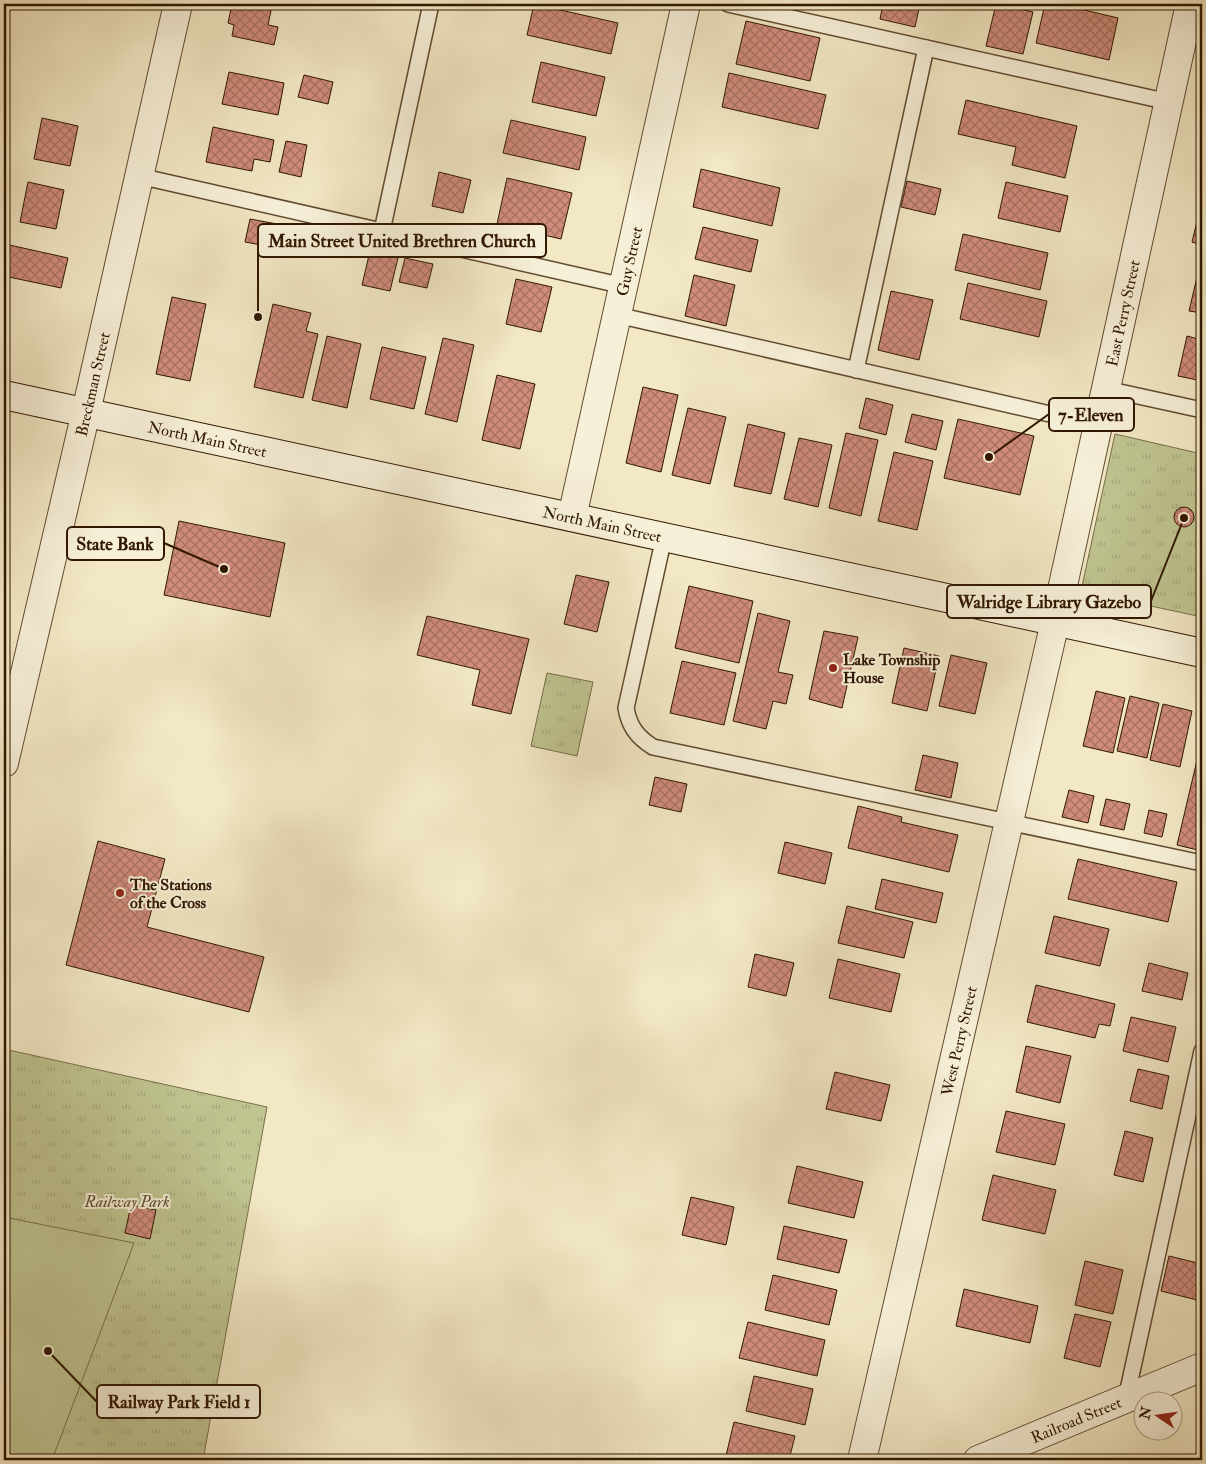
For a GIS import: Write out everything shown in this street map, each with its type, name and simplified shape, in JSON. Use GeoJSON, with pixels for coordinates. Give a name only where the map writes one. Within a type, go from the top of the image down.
{"type":"FeatureCollection","features":[{"type":"Feature","properties":{"kind":"street","name":"Breckman Street"},"geometry":{"type":"LineString","coordinates":[[4,763],[178,4]]}},
{"type":"Feature","properties":{"kind":"street","name":"Guy Street"},"geometry":{"type":"LineString","coordinates":[[572,517],[686,4]]}},
{"type":"Feature","properties":{"kind":"street","name":"East Perry Street"},"geometry":{"type":"LineString","coordinates":[[1055,622],[1190,4]]}},
{"type":"Feature","properties":{"kind":"street","name":"North Main Street"},"geometry":{"type":"LineString","coordinates":[[4,395],[1202,653]]}},
{"type":"Feature","properties":{"kind":"street","name":"West Perry Street"},"geometry":{"type":"LineString","coordinates":[[862,1460],[1055,622]]}},
{"type":"Feature","properties":{"kind":"street","name":"Railroad Street"},"geometry":{"type":"LineString","coordinates":[[978,1460],[1202,1367]]}},
{"type":"Feature","properties":{"kind":"lane"},"geometry":{"type":"LineString","coordinates":[[382,231],[431,4]]}},
{"type":"Feature","properties":{"kind":"lane"},"geometry":{"type":"LineString","coordinates":[[728,4],[1168,102]]}},
{"type":"Feature","properties":{"kind":"lane"},"geometry":{"type":"LineString","coordinates":[[856,370],[926,48]]}},
{"type":"Feature","properties":{"kind":"lane"},"geometry":{"type":"LineString","coordinates":[[139,176],[624,286]]}},
{"type":"Feature","properties":{"kind":"lane"},"geometry":{"type":"LineString","coordinates":[[617,315],[1098,425]]}},
{"type":"Feature","properties":{"kind":"lane"},"geometry":{"type":"LineString","coordinates":[[1106,389],[1202,410]]}},
{"type":"Feature","properties":{"kind":"lane"},"geometry":{"type":"LineString","coordinates":[[664,537],[626,708],[629,722],[640,739],[653,747],[1202,863]]}},
{"type":"Feature","properties":{"kind":"lane"},"geometry":{"type":"LineString","coordinates":[[1126,1398],[1202,1051]]}},
{"type":"Feature","properties":{"kind":"green space"},"geometry":{"type":"Polygon","coordinates":[[[1115,434],[1202,454],[1202,617],[1081,591],[1115,434]]]}},
{"type":"Feature","properties":{"kind":"green space"},"geometry":{"type":"Polygon","coordinates":[[[547,673],[593,682],[577,756],[531,746],[547,673]]]}},
{"type":"Feature","properties":{"kind":"green space","name":"Railway Park"},"geometry":{"type":"Polygon","coordinates":[[[4,1049],[267,1107],[203,1460],[4,1460],[4,1049]]]}},
{"type":"Feature","properties":{"kind":"green space"},"geometry":{"type":"Polygon","coordinates":[[[4,1217],[134,1243],[52,1460],[4,1460],[4,1217]]]}},
{"type":"Feature","properties":{"kind":"building"},"geometry":{"type":"Polygon","coordinates":[[[232,4],[272,6],[268,25],[278,27],[274,45],[232,36],[234,25],[228,23],[232,4]]]}},
{"type":"Feature","properties":{"kind":"building"},"geometry":{"type":"Polygon","coordinates":[[[534,4],[618,23],[611,54],[527,35],[534,4]]]}},
{"type":"Feature","properties":{"kind":"building"},"geometry":{"type":"Polygon","coordinates":[[[883,4],[920,4],[915,27],[880,19],[883,4]]]}},
{"type":"Feature","properties":{"kind":"building"},"geometry":{"type":"Polygon","coordinates":[[[996,4],[1033,12],[1023,54],[986,46],[996,4]]]}},
{"type":"Feature","properties":{"kind":"building"},"geometry":{"type":"Polygon","coordinates":[[[1045,4],[1059,4],[1118,18],[1109,60],[1036,43],[1045,4]]]}},
{"type":"Feature","properties":{"kind":"building"},"geometry":{"type":"Polygon","coordinates":[[[746,21],[820,38],[810,81],[736,64],[746,21]]]}},
{"type":"Feature","properties":{"kind":"building"},"geometry":{"type":"Polygon","coordinates":[[[541,62],[605,77],[596,116],[532,102],[541,62]]]}},
{"type":"Feature","properties":{"kind":"building"},"geometry":{"type":"Polygon","coordinates":[[[229,72],[284,83],[278,115],[222,104],[229,72]]]}},
{"type":"Feature","properties":{"kind":"building"},"geometry":{"type":"Polygon","coordinates":[[[729,73],[826,95],[818,129],[722,107],[729,73]]]}},
{"type":"Feature","properties":{"kind":"building"},"geometry":{"type":"Polygon","coordinates":[[[304,75],[333,82],[328,104],[298,97],[304,75]]]}},
{"type":"Feature","properties":{"kind":"building"},"geometry":{"type":"Polygon","coordinates":[[[966,100],[1077,126],[1065,178],[1012,165],[1016,147],[958,134],[966,100]]]}},
{"type":"Feature","properties":{"kind":"building"},"geometry":{"type":"Polygon","coordinates":[[[42,118],[78,126],[70,166],[34,159],[42,118]]]}},
{"type":"Feature","properties":{"kind":"building"},"geometry":{"type":"Polygon","coordinates":[[[511,120],[586,137],[579,170],[503,153],[511,120]]]}},
{"type":"Feature","properties":{"kind":"building"},"geometry":{"type":"Polygon","coordinates":[[[213,127],[274,140],[270,162],[254,159],[252,171],[206,162],[213,127]]]}},
{"type":"Feature","properties":{"kind":"building"},"geometry":{"type":"Polygon","coordinates":[[[286,141],[307,145],[301,177],[279,172],[286,141]]]}},
{"type":"Feature","properties":{"kind":"building"},"geometry":{"type":"Polygon","coordinates":[[[701,169],[780,188],[772,226],[693,207],[701,169]]]}},
{"type":"Feature","properties":{"kind":"building"},"geometry":{"type":"Polygon","coordinates":[[[439,172],[471,180],[463,213],[432,206],[439,172]]]}},
{"type":"Feature","properties":{"kind":"building"},"geometry":{"type":"Polygon","coordinates":[[[507,178],[572,193],[561,239],[497,224],[507,178]]]}},
{"type":"Feature","properties":{"kind":"building"},"geometry":{"type":"Polygon","coordinates":[[[907,181],[941,189],[935,215],[901,207],[907,181]]]}},
{"type":"Feature","properties":{"kind":"building"},"geometry":{"type":"Polygon","coordinates":[[[28,182],[64,190],[56,229],[20,222],[28,182]]]}},
{"type":"Feature","properties":{"kind":"building"},"geometry":{"type":"Polygon","coordinates":[[[1006,182],[1068,196],[1060,232],[998,218],[1006,182]]]}},
{"type":"Feature","properties":{"kind":"building"},"geometry":{"type":"Polygon","coordinates":[[[1202,206],[1202,245],[1192,242],[1202,206]]]}},
{"type":"Feature","properties":{"kind":"building"},"geometry":{"type":"Polygon","coordinates":[[[250,219],[277,224],[272,247],[245,242],[250,219]]]}},
{"type":"Feature","properties":{"kind":"building"},"geometry":{"type":"Polygon","coordinates":[[[703,227],[758,240],[751,272],[695,259],[703,227]]]}},
{"type":"Feature","properties":{"kind":"building"},"geometry":{"type":"Polygon","coordinates":[[[963,234],[1048,253],[1040,290],[955,270],[963,234]]]}},
{"type":"Feature","properties":{"kind":"building"},"geometry":{"type":"Polygon","coordinates":[[[5,244],[68,258],[61,288],[4,276],[5,244]]]}},
{"type":"Feature","properties":{"kind":"building"},"geometry":{"type":"Polygon","coordinates":[[[370,251],[398,258],[390,291],[362,285],[370,251]]]}},
{"type":"Feature","properties":{"kind":"building"},"geometry":{"type":"Polygon","coordinates":[[[405,258],[433,264],[427,288],[399,282],[405,258]]]}},
{"type":"Feature","properties":{"kind":"building"},"geometry":{"type":"Polygon","coordinates":[[[1198,273],[1202,274],[1202,313],[1189,311],[1198,273]]]}},
{"type":"Feature","properties":{"kind":"building"},"geometry":{"type":"Polygon","coordinates":[[[694,275],[735,285],[726,326],[685,316],[694,275]]]}},
{"type":"Feature","properties":{"kind":"building"},"geometry":{"type":"Polygon","coordinates":[[[516,279],[552,287],[541,332],[506,324],[516,279]]]}},
{"type":"Feature","properties":{"kind":"building"},"geometry":{"type":"Polygon","coordinates":[[[968,283],[1047,301],[1039,337],[960,319],[968,283]]]}},
{"type":"Feature","properties":{"kind":"building"},"geometry":{"type":"Polygon","coordinates":[[[891,291],[933,300],[919,360],[878,350],[891,291]]]}},
{"type":"Feature","properties":{"kind":"building"},"geometry":{"type":"Polygon","coordinates":[[[172,297],[206,304],[190,381],[156,374],[172,297]]]}},
{"type":"Feature","properties":{"kind":"building"},"geometry":{"type":"Polygon","coordinates":[[[273,304],[311,313],[306,331],[318,334],[303,398],[254,387],[273,304]]]}},
{"type":"Feature","properties":{"kind":"building"},"geometry":{"type":"Polygon","coordinates":[[[327,336],[361,344],[347,408],[312,400],[327,336]]]}},
{"type":"Feature","properties":{"kind":"building"},"geometry":{"type":"Polygon","coordinates":[[[1187,336],[1202,340],[1202,381],[1178,376],[1187,336]]]}},
{"type":"Feature","properties":{"kind":"building"},"geometry":{"type":"Polygon","coordinates":[[[443,338],[474,345],[457,422],[425,414],[443,338]]]}},
{"type":"Feature","properties":{"kind":"building"},"geometry":{"type":"Polygon","coordinates":[[[382,347],[426,357],[414,409],[370,399],[382,347]]]}},
{"type":"Feature","properties":{"kind":"building"},"geometry":{"type":"Polygon","coordinates":[[[497,375],[535,384],[520,449],[482,440],[497,375]]]}},
{"type":"Feature","properties":{"kind":"building"},"geometry":{"type":"Polygon","coordinates":[[[643,387],[678,395],[661,472],[626,463],[643,387]]]}},
{"type":"Feature","properties":{"kind":"building"},"geometry":{"type":"Polygon","coordinates":[[[866,398],[893,405],[886,435],[859,428],[866,398]]]}},
{"type":"Feature","properties":{"kind":"building"},"geometry":{"type":"Polygon","coordinates":[[[688,408],[726,417],[710,484],[672,475],[688,408]]]}},
{"type":"Feature","properties":{"kind":"building"},"geometry":{"type":"Polygon","coordinates":[[[912,414],[943,421],[936,450],[905,442],[912,414]]]}},
{"type":"Feature","properties":{"kind":"building"},"geometry":{"type":"Polygon","coordinates":[[[958,419],[1034,436],[1020,495],[944,478],[958,419]]]}},
{"type":"Feature","properties":{"kind":"building"},"geometry":{"type":"Polygon","coordinates":[[[748,424],[785,433],[771,494],[734,486],[748,424]]]}},
{"type":"Feature","properties":{"kind":"building"},"geometry":{"type":"Polygon","coordinates":[[[846,433],[878,440],[861,516],[829,508],[846,433]]]}},
{"type":"Feature","properties":{"kind":"building"},"geometry":{"type":"Polygon","coordinates":[[[799,438],[832,445],[818,507],[784,499],[799,438]]]}},
{"type":"Feature","properties":{"kind":"building"},"geometry":{"type":"Polygon","coordinates":[[[894,452],[933,461],[917,530],[878,521],[894,452]]]}},
{"type":"Feature","properties":{"kind":"building"},"geometry":{"type":"Polygon","coordinates":[[[1184,507],[1191,510],[1194,517],[1191,524],[1184,527],[1177,524],[1174,517],[1177,510],[1184,507]]]}},
{"type":"Feature","properties":{"kind":"building"},"geometry":{"type":"Polygon","coordinates":[[[179,521],[285,543],[270,617],[164,595],[179,521]]]}},
{"type":"Feature","properties":{"kind":"building"},"geometry":{"type":"Polygon","coordinates":[[[576,575],[609,582],[597,632],[564,624],[576,575]]]}},
{"type":"Feature","properties":{"kind":"building"},"geometry":{"type":"Polygon","coordinates":[[[689,586],[753,601],[739,663],[675,648],[689,586]]]}},
{"type":"Feature","properties":{"kind":"building"},"geometry":{"type":"Polygon","coordinates":[[[758,613],[790,621],[778,672],[793,675],[786,704],[773,701],[766,729],[733,721],[758,613]]]}},
{"type":"Feature","properties":{"kind":"building"},"geometry":{"type":"Polygon","coordinates":[[[427,616],[529,639],[511,714],[472,705],[480,670],[417,655],[427,616]]]}},
{"type":"Feature","properties":{"kind":"building","name":"Lake Township House"},"geometry":{"type":"Polygon","coordinates":[[[824,631],[858,637],[842,708],[809,699],[824,631]]]}},
{"type":"Feature","properties":{"kind":"building"},"geometry":{"type":"Polygon","coordinates":[[[904,648],[939,656],[927,711],[892,703],[904,648]]]}},
{"type":"Feature","properties":{"kind":"building"},"geometry":{"type":"Polygon","coordinates":[[[951,655],[987,663],[975,714],[939,706],[951,655]]]}},
{"type":"Feature","properties":{"kind":"building"},"geometry":{"type":"Polygon","coordinates":[[[682,661],[736,673],[724,725],[670,713],[682,661]]]}},
{"type":"Feature","properties":{"kind":"building"},"geometry":{"type":"Polygon","coordinates":[[[1096,691],[1125,698],[1113,753],[1083,746],[1096,691]]]}},
{"type":"Feature","properties":{"kind":"building"},"geometry":{"type":"Polygon","coordinates":[[[1130,696],[1159,703],[1147,758],[1117,751],[1130,696]]]}},
{"type":"Feature","properties":{"kind":"building"},"geometry":{"type":"Polygon","coordinates":[[[1163,704],[1192,711],[1180,767],[1150,760],[1163,704]]]}},
{"type":"Feature","properties":{"kind":"building"},"geometry":{"type":"Polygon","coordinates":[[[1202,739],[1202,851],[1177,845],[1202,739]]]}},
{"type":"Feature","properties":{"kind":"building"},"geometry":{"type":"Polygon","coordinates":[[[923,755],[958,763],[951,798],[915,790],[923,755]]]}},
{"type":"Feature","properties":{"kind":"building"},"geometry":{"type":"Polygon","coordinates":[[[655,777],[687,784],[681,812],[649,805],[655,777]]]}},
{"type":"Feature","properties":{"kind":"building"},"geometry":{"type":"Polygon","coordinates":[[[1069,790],[1094,796],[1088,823],[1062,817],[1069,790]]]}},
{"type":"Feature","properties":{"kind":"building"},"geometry":{"type":"Polygon","coordinates":[[[1106,799],[1130,804],[1124,830],[1100,825],[1106,799]]]}},
{"type":"Feature","properties":{"kind":"building"},"geometry":{"type":"Polygon","coordinates":[[[858,806],[902,817],[901,822],[958,835],[949,872],[848,848],[858,806]]]}},
{"type":"Feature","properties":{"kind":"building"},"geometry":{"type":"Polygon","coordinates":[[[1149,810],[1167,814],[1162,837],[1144,833],[1149,810]]]}},
{"type":"Feature","properties":{"kind":"building","name":"The Stations of the Cross"},"geometry":{"type":"Polygon","coordinates":[[[98,841],[165,859],[147,927],[264,957],[249,1012],[66,965],[98,841]]]}},
{"type":"Feature","properties":{"kind":"building"},"geometry":{"type":"Polygon","coordinates":[[[785,842],[832,853],[825,884],[778,873],[785,842]]]}},
{"type":"Feature","properties":{"kind":"building"},"geometry":{"type":"Polygon","coordinates":[[[1078,859],[1177,882],[1168,922],[1068,899],[1078,859]]]}},
{"type":"Feature","properties":{"kind":"building"},"geometry":{"type":"Polygon","coordinates":[[[882,879],[943,893],[936,923],[875,909],[882,879]]]}},
{"type":"Feature","properties":{"kind":"building"},"geometry":{"type":"Polygon","coordinates":[[[847,906],[913,922],[904,958],[838,943],[847,906]]]}},
{"type":"Feature","properties":{"kind":"building"},"geometry":{"type":"Polygon","coordinates":[[[1054,916],[1109,929],[1100,966],[1045,953],[1054,916]]]}},
{"type":"Feature","properties":{"kind":"building"},"geometry":{"type":"Polygon","coordinates":[[[755,954],[794,963],[786,996],[748,987],[755,954]]]}},
{"type":"Feature","properties":{"kind":"building"},"geometry":{"type":"Polygon","coordinates":[[[838,959],[900,974],[891,1012],[829,998],[838,959]]]}},
{"type":"Feature","properties":{"kind":"building"},"geometry":{"type":"Polygon","coordinates":[[[1149,963],[1188,973],[1182,1000],[1142,991],[1149,963]]]}},
{"type":"Feature","properties":{"kind":"building"},"geometry":{"type":"Polygon","coordinates":[[[1036,985],[1115,1004],[1110,1026],[1099,1024],[1095,1038],[1027,1022],[1036,985]]]}},
{"type":"Feature","properties":{"kind":"building"},"geometry":{"type":"Polygon","coordinates":[[[1131,1017],[1176,1027],[1168,1062],[1123,1051],[1131,1017]]]}},
{"type":"Feature","properties":{"kind":"building"},"geometry":{"type":"Polygon","coordinates":[[[1026,1046],[1071,1056],[1060,1103],[1016,1092],[1026,1046]]]}},
{"type":"Feature","properties":{"kind":"building"},"geometry":{"type":"Polygon","coordinates":[[[1138,1069],[1169,1076],[1162,1109],[1130,1101],[1138,1069]]]}},
{"type":"Feature","properties":{"kind":"building"},"geometry":{"type":"Polygon","coordinates":[[[835,1072],[890,1085],[881,1121],[826,1109],[835,1072]]]}},
{"type":"Feature","properties":{"kind":"building"},"geometry":{"type":"Polygon","coordinates":[[[1006,1111],[1065,1124],[1055,1165],[996,1152],[1006,1111]]]}},
{"type":"Feature","properties":{"kind":"building"},"geometry":{"type":"Polygon","coordinates":[[[1125,1131],[1153,1138],[1143,1182],[1114,1175],[1125,1131]]]}},
{"type":"Feature","properties":{"kind":"building"},"geometry":{"type":"Polygon","coordinates":[[[797,1166],[863,1182],[854,1218],[788,1203],[797,1166]]]}},
{"type":"Feature","properties":{"kind":"building"},"geometry":{"type":"Polygon","coordinates":[[[993,1175],[1056,1190],[1045,1234],[982,1220],[993,1175]]]}},
{"type":"Feature","properties":{"kind":"building"},"geometry":{"type":"Polygon","coordinates":[[[691,1197],[734,1207],[726,1245],[682,1235],[691,1197]]]}},
{"type":"Feature","properties":{"kind":"building"},"geometry":{"type":"Polygon","coordinates":[[[131,1205],[156,1210],[150,1239],[125,1233],[131,1205]]]}},
{"type":"Feature","properties":{"kind":"building"},"geometry":{"type":"Polygon","coordinates":[[[784,1226],[847,1240],[839,1273],[777,1259],[784,1226]]]}},
{"type":"Feature","properties":{"kind":"building"},"geometry":{"type":"Polygon","coordinates":[[[1169,1256],[1202,1264],[1202,1278],[1197,1300],[1161,1291],[1169,1256]]]}},
{"type":"Feature","properties":{"kind":"building"},"geometry":{"type":"Polygon","coordinates":[[[1085,1261],[1123,1270],[1113,1314],[1075,1305],[1085,1261]]]}},
{"type":"Feature","properties":{"kind":"building"},"geometry":{"type":"Polygon","coordinates":[[[773,1275],[837,1290],[829,1325],[765,1310],[773,1275]]]}},
{"type":"Feature","properties":{"kind":"building"},"geometry":{"type":"Polygon","coordinates":[[[964,1289],[1038,1306],[1030,1343],[956,1326],[964,1289]]]}},
{"type":"Feature","properties":{"kind":"building"},"geometry":{"type":"Polygon","coordinates":[[[1075,1314],[1111,1322],[1100,1367],[1064,1358],[1075,1314]]]}},
{"type":"Feature","properties":{"kind":"building"},"geometry":{"type":"Polygon","coordinates":[[[748,1322],[825,1340],[817,1376],[739,1358],[748,1322]]]}},
{"type":"Feature","properties":{"kind":"building"},"geometry":{"type":"Polygon","coordinates":[[[754,1376],[813,1389],[805,1425],[746,1411],[754,1376]]]}},
{"type":"Feature","properties":{"kind":"building"},"geometry":{"type":"Polygon","coordinates":[[[734,1422],[795,1436],[789,1460],[725,1460],[734,1422]]]}},
{"type":"Feature","properties":{"kind":"building"},"geometry":{"type":"Polygon","coordinates":[[[639,1454],[666,1460],[638,1460],[639,1454]]]}},
{"type":"Feature","properties":{"kind":"railway"},"geometry":{"type":"LineString","coordinates":[[1197,1460],[1202,1458]]}},
{"type":"Feature","properties":{"kind":"place","name":"Main Street United Brethren Church"},"geometry":{"type":"Point","coordinates":[258,317]}},
{"type":"Feature","properties":{"kind":"place","name":"7-Eleven"},"geometry":{"type":"Point","coordinates":[989,457]}},
{"type":"Feature","properties":{"kind":"place","name":"Walridge Library Gazebo"},"geometry":{"type":"Point","coordinates":[1184,518]}},
{"type":"Feature","properties":{"kind":"place","name":"State Bank"},"geometry":{"type":"Point","coordinates":[224,569]}},
{"type":"Feature","properties":{"kind":"place","name":"Lake Township House"},"geometry":{"type":"Point","coordinates":[833,668]}},
{"type":"Feature","properties":{"kind":"place","name":"The Stations of the Cross"},"geometry":{"type":"Point","coordinates":[120,893]}},
{"type":"Feature","properties":{"kind":"place","name":"Railway Park Field 1"},"geometry":{"type":"Point","coordinates":[48,1351]}}]}
